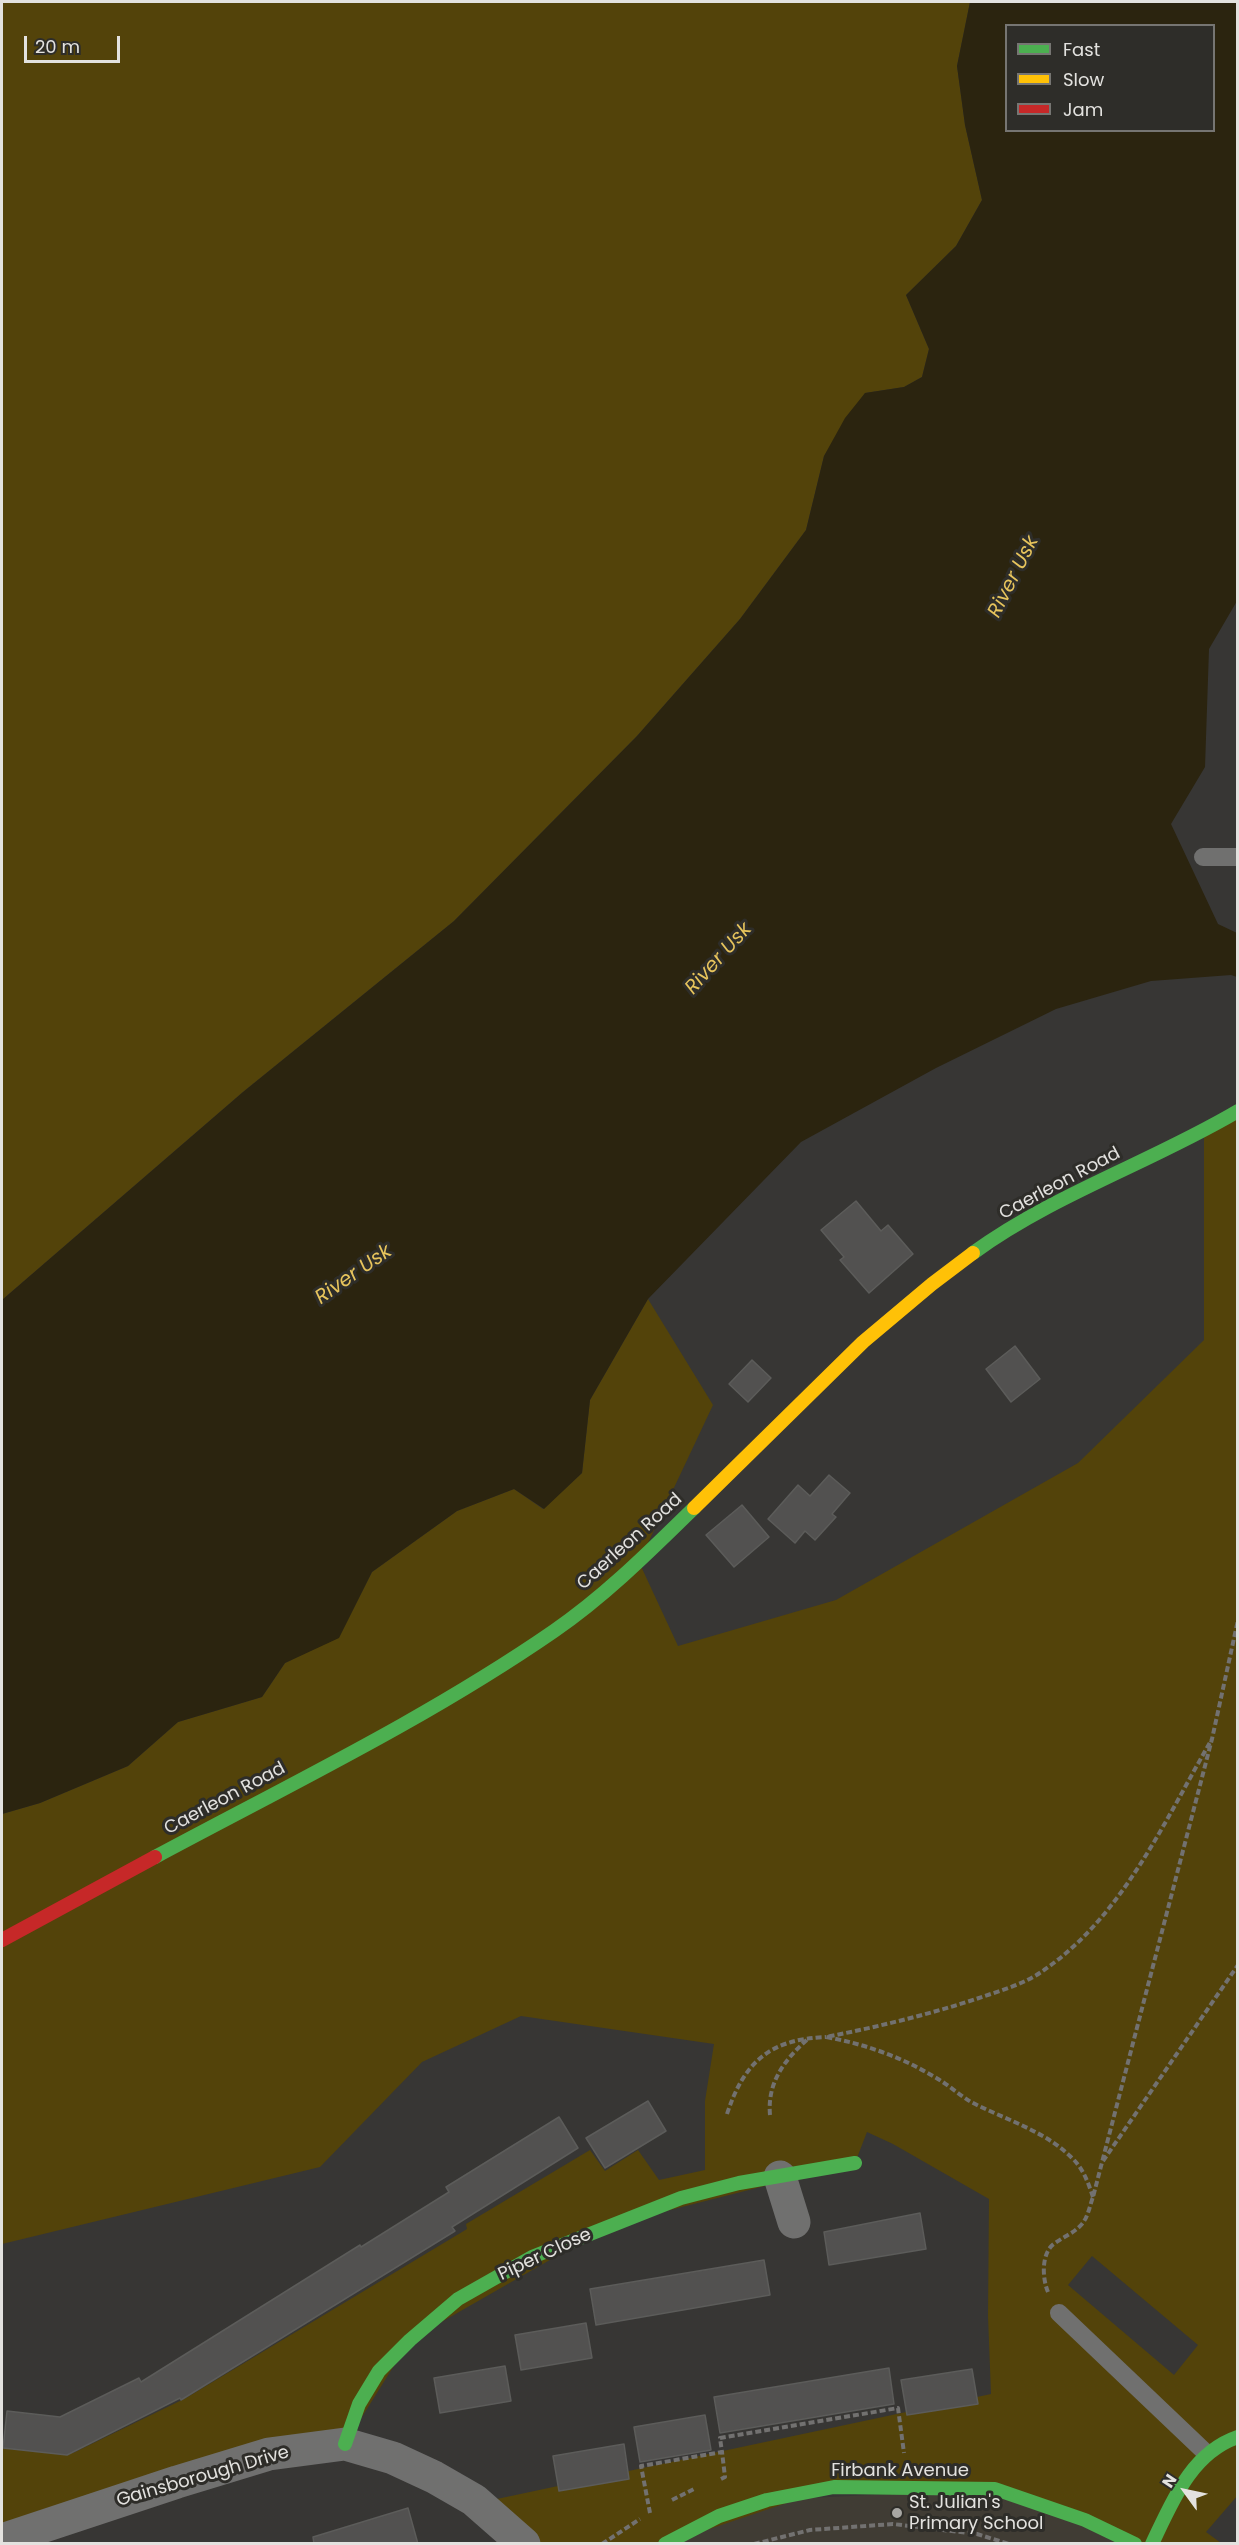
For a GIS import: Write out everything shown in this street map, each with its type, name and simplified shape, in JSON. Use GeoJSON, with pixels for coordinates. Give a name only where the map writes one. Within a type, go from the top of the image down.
{"type":"FeatureCollection","features":[{"type":"Feature","properties":{"kind":"main road","name":"Caerleon Road"},"geometry":{"type":"LineString","coordinates":[[2,1940],[448,1699],[556,1630],[639,1562],[863,1342],[932,1284],[978,1250],[1036,1213],[1204,1131],[1238,1111]]}},
{"type":"Feature","properties":{"kind":"main road","name":"Piper Close"},"geometry":{"type":"LineString","coordinates":[[345,2444],[359,2404],[379,2371],[410,2340],[458,2299],[532,2257],[671,2202],[739,2183],[855,2163]]}},
{"type":"Feature","properties":{"kind":"main road"},"geometry":{"type":"LineString","coordinates":[[1152,2544],[1175,2497],[1205,2452],[1225,2439],[1238,2437]]}},
{"type":"Feature","properties":{"kind":"main road","name":"Firbank Avenue"},"geometry":{"type":"LineString","coordinates":[[665,2544],[719,2516],[767,2500],[834,2487],[899,2487],[995,2489],[1085,2520],[1135,2544]]}},
{"type":"Feature","properties":{"kind":"street"},"geometry":{"type":"LineString","coordinates":[[780,2176],[794,2222]]}},
{"type":"Feature","properties":{"kind":"street","name":"Gainsborough Drive"},"geometry":{"type":"LineString","coordinates":[[2,2540],[51,2534],[269,2454],[345,2444],[393,2458],[474,2499],[524,2544]]}},
{"type":"Feature","properties":{"kind":"lane"},"geometry":{"type":"LineString","coordinates":[[1203,857],[1238,857]]}},
{"type":"Feature","properties":{"kind":"lane"},"geometry":{"type":"LineString","coordinates":[[1059,2313],[1205,2452]]}},
{"type":"Feature","properties":{"kind":"path"},"geometry":{"type":"LineString","coordinates":[[1059,2313],[1045,2286],[1046,2256],[1055,2243],[1068,2237],[1085,2221],[1093,2197],[1212,1739],[1238,1620]]}},
{"type":"Feature","properties":{"kind":"path"},"geometry":{"type":"LineString","coordinates":[[727,2114],[742,2076],[756,2061],[777,2047],[793,2040],[864,2030],[937,2011],[999,1991],[1043,1971],[1072,1947],[1126,1887],[1212,1739]]}},
{"type":"Feature","properties":{"kind":"path"},"geometry":{"type":"LineString","coordinates":[[1101,2164],[1238,1965]]}},
{"type":"Feature","properties":{"kind":"path"},"geometry":{"type":"LineString","coordinates":[[770,2115],[769,2100],[774,2080],[785,2062],[809,2037]]}},
{"type":"Feature","properties":{"kind":"path"},"geometry":{"type":"LineString","coordinates":[[826,2037],[852,2042],[901,2058],[936,2077],[968,2100],[1048,2138],[1072,2157],[1087,2177],[1093,2197]]}},
{"type":"Feature","properties":{"kind":"path"},"geometry":{"type":"LineString","coordinates":[[715,2481],[725,2477],[720,2438],[898,2408],[904,2453]]}},
{"type":"Feature","properties":{"kind":"path"},"geometry":{"type":"LineString","coordinates":[[602,2544],[650,2513],[641,2466],[722,2452]]}},
{"type":"Feature","properties":{"kind":"path"},"geometry":{"type":"LineString","coordinates":[[669,2502],[696,2488]]}},
{"type":"Feature","properties":{"kind":"path"},"geometry":{"type":"LineString","coordinates":[[754,2544],[810,2530],[893,2524],[977,2534],[1009,2544]]}},
{"type":"Feature","properties":{"kind":"shaded area"},"geometry":{"type":"Polygon","coordinates":[[[2,2],[970,2],[957,66],[965,125],[982,200],[956,246],[906,295],[929,349],[922,377],[904,387],[865,393],[824,456],[806,530],[740,619],[637,736],[454,921],[243,1092],[2,1300],[2,2]]]}},
{"type":"Feature","properties":{"kind":"shaded area"},"geometry":{"type":"Polygon","coordinates":[[[1237,1111],[1238,2495],[1206,2532],[1221,2543],[1135,2543],[995,2489],[834,2487],[665,2544],[524,2543],[478,2503],[991,2394],[988,2316],[989,2199],[893,2144],[867,2132],[855,2163],[611,2225],[410,2340],[345,2444],[2,2540],[2,2445],[73,2453],[186,2398],[467,2229],[466,2224],[590,2150],[605,2171],[638,2150],[659,2180],[705,2170],[705,2101],[714,2044],[521,2016],[422,2062],[320,2167],[2,2244],[2,1814],[40,1803],[128,1766],[178,1722],[262,1697],[285,1663],[339,1637],[372,1572],[457,1511],[514,1489],[543,1509],[582,1473],[590,1400],[648,1299],[713,1405],[639,1562],[678,1646],[836,1600],[1078,1463],[1204,1340],[1204,1131],[1237,1111]],[[1092,2256],[1068,2285],[1174,2375],[1198,2345],[1092,2256]]]}},
{"type":"Feature","properties":{"kind":"shaded area","name":"St. Julian's Primary School"},"geometry":{"type":"Polygon","coordinates":[[[995,2489],[1135,2544],[665,2544],[767,2500],[995,2489]]]}},
{"type":"Feature","properties":{"kind":"water","name":"River Usk"},"geometry":{"type":"Polygon","coordinates":[[[970,2],[1237,2],[1237,601],[1209,649],[1205,767],[1171,824],[1218,924],[1237,933],[1237,977],[1231,975],[1151,981],[1056,1009],[936,1068],[801,1142],[648,1299],[590,1400],[582,1473],[544,1509],[514,1489],[457,1511],[372,1572],[339,1638],[285,1663],[262,1697],[178,1722],[128,1766],[40,1803],[2,1814],[2,1300],[243,1092],[454,921],[637,736],[740,619],[806,530],[824,456],[845,418],[865,393],[904,387],[922,377],[929,349],[906,295],[956,246],[982,200],[965,125],[957,66],[970,2]]]}},
{"type":"Feature","properties":{"kind":"building"},"geometry":{"type":"Polygon","coordinates":[[[856,1201],[881,1231],[888,1225],[913,1254],[869,1293],[840,1260],[844,1257],[821,1230],[856,1201]]]}},
{"type":"Feature","properties":{"kind":"building"},"geometry":{"type":"Polygon","coordinates":[[[1015,1346],[1040,1379],[1011,1402],[986,1369],[1015,1346]]]}},
{"type":"Feature","properties":{"kind":"building"},"geometry":{"type":"Polygon","coordinates":[[[752,1360],[771,1378],[748,1402],[729,1384],[752,1360]]]}},
{"type":"Feature","properties":{"kind":"building"},"geometry":{"type":"Polygon","coordinates":[[[829,1475],[850,1493],[832,1514],[836,1517],[815,1540],[805,1531],[795,1543],[768,1519],[798,1485],[810,1496],[829,1475]]]}},
{"type":"Feature","properties":{"kind":"building"},"geometry":{"type":"Polygon","coordinates":[[[742,1505],[769,1537],[734,1567],[706,1535],[742,1505]]]}},
{"type":"Feature","properties":{"kind":"building"},"geometry":{"type":"Polygon","coordinates":[[[648,2101],[666,2131],[605,2168],[586,2138],[648,2101]]]}},
{"type":"Feature","properties":{"kind":"building"},"geometry":{"type":"Polygon","coordinates":[[[559,2117],[578,2148],[452,2227],[455,2231],[181,2400],[180,2398],[67,2455],[3,2448],[7,2411],[60,2417],[139,2378],[141,2382],[449,2192],[446,2187],[559,2117]]]}},
{"type":"Feature","properties":{"kind":"building"},"geometry":{"type":"Polygon","coordinates":[[[920,2213],[926,2249],[829,2265],[824,2232],[920,2213]]]}},
{"type":"Feature","properties":{"kind":"building"},"geometry":{"type":"Polygon","coordinates":[[[764,2260],[770,2295],[596,2325],[590,2289],[764,2260]]]}},
{"type":"Feature","properties":{"kind":"building"},"geometry":{"type":"Polygon","coordinates":[[[586,2323],[592,2358],[521,2370],[515,2335],[586,2323]]]}},
{"type":"Feature","properties":{"kind":"building"},"geometry":{"type":"Polygon","coordinates":[[[505,2366],[511,2401],[440,2413],[434,2378],[505,2366]]]}},
{"type":"Feature","properties":{"kind":"building"},"geometry":{"type":"Polygon","coordinates":[[[889,2368],[894,2404],[720,2433],[714,2397],[889,2368]]]}},
{"type":"Feature","properties":{"kind":"building"},"geometry":{"type":"Polygon","coordinates":[[[972,2369],[978,2404],[907,2415],[901,2380],[972,2369]]]}},
{"type":"Feature","properties":{"kind":"building"},"geometry":{"type":"Polygon","coordinates":[[[705,2415],[711,2450],[640,2462],[634,2427],[705,2415]]]}},
{"type":"Feature","properties":{"kind":"building"},"geometry":{"type":"Polygon","coordinates":[[[624,2444],[629,2479],[559,2491],[553,2456],[624,2444]]]}},
{"type":"Feature","properties":{"kind":"building"},"geometry":{"type":"Polygon","coordinates":[[[408,2508],[418,2544],[314,2544],[313,2537],[408,2508]]]}},
{"type":"Feature","properties":{"kind":"traffic: fast"},"geometry":{"type":"LineString","coordinates":[[973,1253],[1036,1213],[1238,1111]]}},
{"type":"Feature","properties":{"kind":"traffic: fast"},"geometry":{"type":"LineString","coordinates":[[155,1857],[358,1750],[506,1663],[591,1603],[694,1508]]}},
{"type":"Feature","properties":{"kind":"traffic: fast"},"geometry":{"type":"LineString","coordinates":[[345,2444],[359,2404],[379,2371],[410,2340],[458,2299],[532,2257],[681,2198],[739,2183],[855,2163]]}},
{"type":"Feature","properties":{"kind":"traffic: fast"},"geometry":{"type":"LineString","coordinates":[[1152,2544],[1167,2512],[1195,2467],[1222,2444],[1238,2437]]}},
{"type":"Feature","properties":{"kind":"traffic: fast"},"geometry":{"type":"LineString","coordinates":[[665,2544],[719,2516],[767,2500],[834,2487],[995,2489],[1085,2520],[1135,2544]]}},
{"type":"Feature","properties":{"kind":"traffic: slow"},"geometry":{"type":"LineString","coordinates":[[694,1508],[863,1342],[973,1253]]}},
{"type":"Feature","properties":{"kind":"traffic: jam"},"geometry":{"type":"LineString","coordinates":[[2,1940],[155,1857]]}},
{"type":"Feature","properties":{"kind":"place","name":"St. Julian's Primary School"},"geometry":{"type":"Point","coordinates":[897,2513]}}]}
